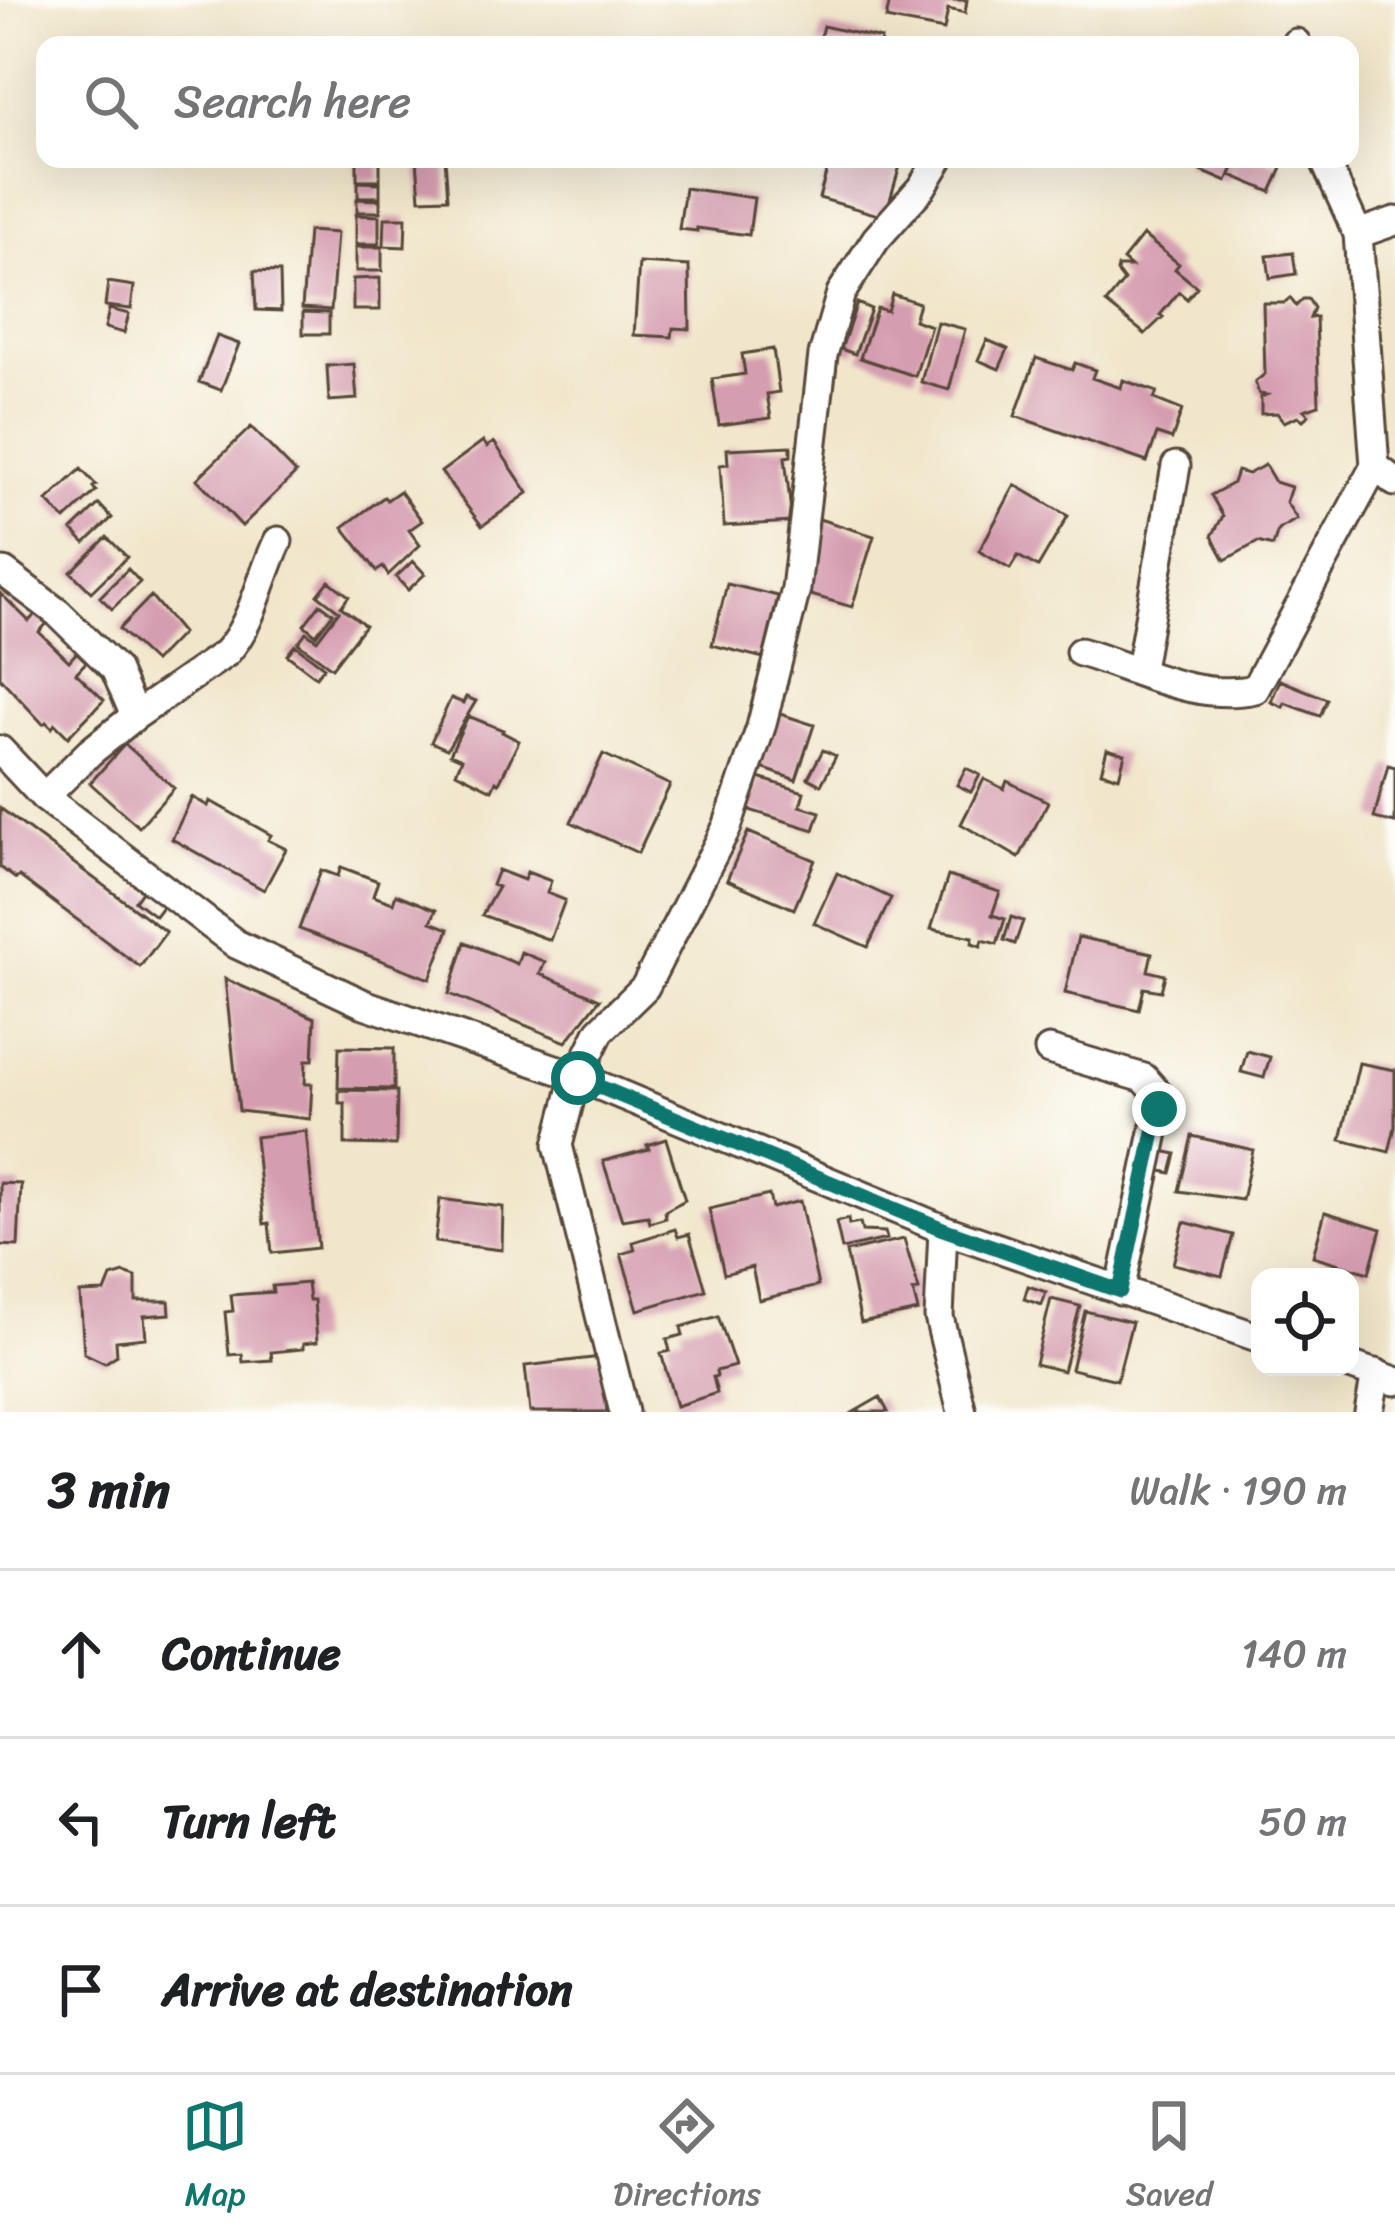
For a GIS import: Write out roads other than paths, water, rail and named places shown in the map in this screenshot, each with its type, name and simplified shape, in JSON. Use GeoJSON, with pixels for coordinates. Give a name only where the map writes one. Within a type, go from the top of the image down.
{"type":"FeatureCollection","features":[{"type":"Feature","properties":{"kind":"street"},"geometry":{"type":"LineString","coordinates":[[624,1412],[558,1145],[576,1077],[600,1031],[645,987],[727,827],[761,727],[796,589],[823,355],[842,293],[876,238],[934,168]]}},
{"type":"Feature","properties":{"kind":"street"},"geometry":{"type":"LineString","coordinates":[[1080,652],[1140,669],[1170,684],[1238,693],[1255,689],[1385,474],[1358,234],[1328,168]]}},
{"type":"Feature","properties":{"kind":"street"},"geometry":{"type":"LineString","coordinates":[[1358,234],[1395,221]]}},
{"type":"Feature","properties":{"kind":"street"},"geometry":{"type":"LineString","coordinates":[[1140,669],[1176,466]]}},
{"type":"Feature","properties":{"kind":"street"},"geometry":{"type":"LineString","coordinates":[[44,797],[90,752],[226,653],[243,635],[258,582],[278,541]]}},
{"type":"Feature","properties":{"kind":"street"},"geometry":{"type":"LineString","coordinates":[[4,572],[58,613],[115,669],[135,716]]}},
{"type":"Feature","properties":{"kind":"street"},"geometry":{"type":"LineString","coordinates":[[0,750],[44,797],[236,944],[364,1004],[576,1077],[943,1229],[1251,1335]]}},
{"type":"Feature","properties":{"kind":"street"},"geometry":{"type":"LineString","coordinates":[[1049,1050],[1144,1078],[1158,1094],[1159,1109],[1120,1291]]}},
{"type":"Feature","properties":{"kind":"street"},"geometry":{"type":"LineString","coordinates":[[943,1229],[938,1317],[962,1412]]}},
{"type":"Feature","properties":{"kind":"street"},"geometry":{"type":"LineString","coordinates":[[1369,1412],[1374,1373]]}}]}
